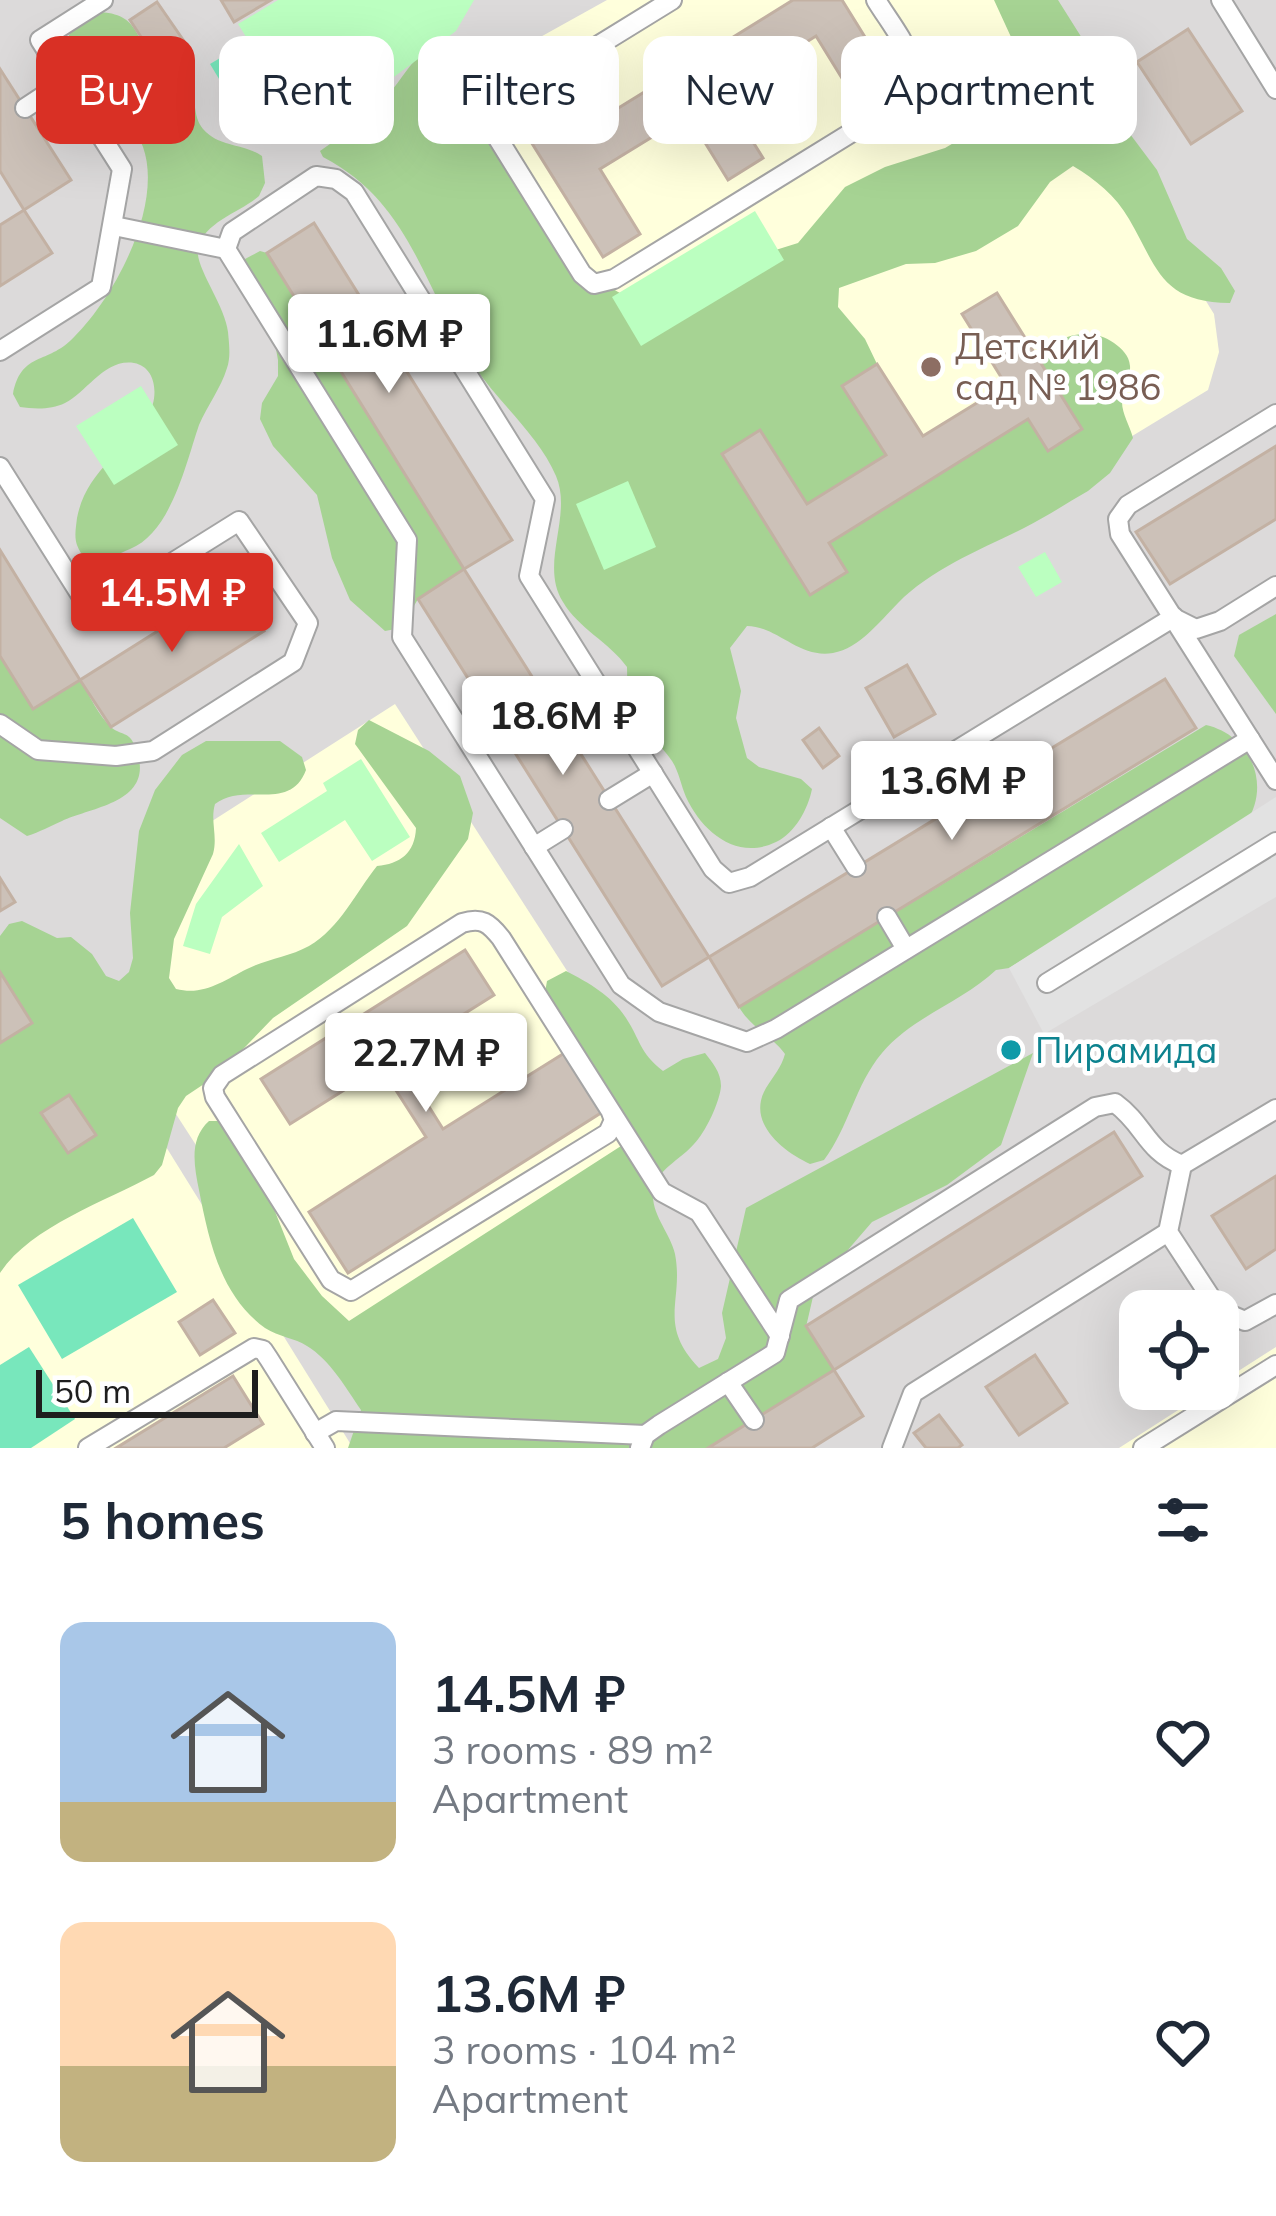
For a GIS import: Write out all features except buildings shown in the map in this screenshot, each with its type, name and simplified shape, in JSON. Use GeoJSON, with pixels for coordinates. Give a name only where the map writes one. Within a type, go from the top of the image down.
{"type":"FeatureCollection","features":[{"type":"Feature","properties":{"kind":"lane"},"geometry":{"type":"LineString","coordinates":[[46,36],[103,0]]}},
{"type":"Feature","properties":{"kind":"lane"},"geometry":{"type":"LineString","coordinates":[[672,0],[508,101],[495,123],[495,134],[507,154],[582,274],[594,284],[614,279],[901,102],[915,72],[909,53],[876,0]]}},
{"type":"Feature","properties":{"kind":"lane"},"geometry":{"type":"LineString","coordinates":[[1220,0],[1276,89]]}},
{"type":"Feature","properties":{"kind":"lane"},"geometry":{"type":"LineString","coordinates":[[25,108],[36,101]]}},
{"type":"Feature","properties":{"kind":"lane"},"geometry":{"type":"LineString","coordinates":[[0,351],[101,287],[122,169],[106,144]]}},
{"type":"Feature","properties":{"kind":"lane"},"geometry":{"type":"LineString","coordinates":[[226,249],[232,232],[316,176],[336,179],[354,193],[545,499],[529,576],[713,869],[729,883],[750,877],[1174,617]]}},
{"type":"Feature","properties":{"kind":"lane"},"geometry":{"type":"LineString","coordinates":[[114,226],[226,249],[407,540],[401,637],[621,986],[659,1012],[747,1042],[776,1029],[1250,739]]}},
{"type":"Feature","properties":{"kind":"lane"},"geometry":{"type":"LineString","coordinates":[[1276,414],[1128,505],[1118,519],[1120,533],[1276,780]]}},
{"type":"Feature","properties":{"kind":"lane"},"geometry":{"type":"LineString","coordinates":[[0,466],[7,493],[92,614],[239,520],[308,623],[293,662],[153,751],[116,756],[38,750],[0,724]]}},
{"type":"Feature","properties":{"kind":"lane"},"geometry":{"type":"LineString","coordinates":[[1174,617],[1196,629],[1220,621],[1276,586]]}},
{"type":"Feature","properties":{"kind":"lane"},"geometry":{"type":"LineString","coordinates":[[609,800],[652,772]]}},
{"type":"Feature","properties":{"kind":"lane"},"geometry":{"type":"LineString","coordinates":[[831,826],[856,867]]}},
{"type":"Feature","properties":{"kind":"lane"},"geometry":{"type":"LineString","coordinates":[[534,847],[563,829]]}},
{"type":"Feature","properties":{"kind":"lane"},"geometry":{"type":"LineString","coordinates":[[1048,983],[1276,842]]}},
{"type":"Feature","properties":{"kind":"lane"},"geometry":{"type":"LineString","coordinates":[[887,917],[906,949]]}},
{"type":"Feature","properties":{"kind":"lane"},"geometry":{"type":"LineString","coordinates":[[611,1112],[614,1120],[608,1133],[352,1291],[331,1280],[214,1097],[214,1088],[222,1075],[462,923],[490,923],[501,938],[662,1192],[699,1212],[780,1336]]}},
{"type":"Feature","properties":{"kind":"lane"},"geometry":{"type":"LineString","coordinates":[[88,1448],[254,1348],[269,1359],[320,1441],[336,1420],[643,1442],[775,1353],[789,1300],[1095,1107],[1115,1103],[1135,1117],[1159,1156],[1182,1165]]}},
{"type":"Feature","properties":{"kind":"lane"},"geometry":{"type":"LineString","coordinates":[[1276,1109],[1182,1165],[1168,1232],[1219,1310],[1245,1322],[1276,1304]]}},
{"type":"Feature","properties":{"kind":"lane"},"geometry":{"type":"LineString","coordinates":[[892,1448],[913,1393],[1168,1232]]}},
{"type":"Feature","properties":{"kind":"lane"},"geometry":{"type":"LineString","coordinates":[[1143,1448],[1276,1365]]}},
{"type":"Feature","properties":{"kind":"lane"},"geometry":{"type":"LineString","coordinates":[[728,1382],[754,1420]]}},
{"type":"Feature","properties":{"kind":"shaded area"},"geometry":{"type":"Polygon","coordinates":[[[0,0],[1276,0],[1276,1448],[0,1448],[0,0]]]}},
{"type":"Feature","properties":{"kind":"shaded area"},"geometry":{"type":"Polygon","coordinates":[[[607,0],[1019,0],[1041,36],[841,36],[841,144],[995,144],[620,374],[490,144],[619,144],[619,36],[542,36],[607,0]]]}},
{"type":"Feature","properties":{"kind":"shaded area","name":"Детский сад № 1986"},"geometry":{"type":"Polygon","coordinates":[[[1015,144],[1108,144],[1214,314],[1219,352],[1208,390],[806,634],[623,381],[1015,144]]]}},
{"type":"Feature","properties":{"kind":"shaded area"},"geometry":{"type":"Polygon","coordinates":[[[395,704],[678,1143],[336,1362],[143,1063],[173,846],[395,704]]]}},
{"type":"Feature","properties":{"kind":"shaded area"},"geometry":{"type":"Polygon","coordinates":[[[1276,797],[1276,897],[1044,1034],[1009,968],[1276,797]]]}},
{"type":"Feature","properties":{"kind":"shaded area"},"geometry":{"type":"Polygon","coordinates":[[[150,1121],[353,1448],[0,1448],[0,1233],[150,1121]]]}},
{"type":"Feature","properties":{"kind":"shaded area"},"geometry":{"type":"Polygon","coordinates":[[[1276,1347],[1276,1448],[1119,1448],[1178,1410],[1239,1410],[1239,1371],[1276,1347]]]}},
{"type":"Feature","properties":{"kind":"green space"},"geometry":{"type":"Polygon","coordinates":[[[278,0],[474,0],[449,36],[418,36],[418,59],[394,77],[394,36],[246,36],[238,24],[278,0]]]}},
{"type":"Feature","properties":{"kind":"green space"},"geometry":{"type":"Polygon","coordinates":[[[994,0],[1058,0],[1081,36],[1011,36],[994,0]]]}},
{"type":"Feature","properties":{"kind":"green space"},"geometry":{"type":"Polygon","coordinates":[[[97,12],[122,17],[138,36],[69,36],[97,12]]]}},
{"type":"Feature","properties":{"kind":"green space"},"geometry":{"type":"Polygon","coordinates":[[[418,57],[418,144],[507,144],[550,218],[589,271],[627,297],[798,243],[845,187],[885,167],[952,144],[1137,143],[1157,170],[1187,239],[1221,268],[1235,291],[1230,303],[1207,301],[1175,289],[1156,267],[1118,203],[1073,166],[1050,182],[1018,226],[976,251],[935,263],[906,264],[839,288],[838,307],[865,339],[877,364],[843,386],[886,455],[807,504],[761,431],[722,455],[810,594],[847,572],[829,543],[1028,419],[1048,450],[1082,430],[1035,353],[1054,342],[1094,334],[1125,353],[1130,371],[1122,406],[1133,438],[1110,473],[1088,491],[926,580],[852,646],[821,654],[747,626],[730,648],[741,691],[736,718],[747,758],[759,767],[801,779],[812,789],[800,820],[783,838],[762,847],[735,845],[701,821],[672,761],[628,712],[627,667],[563,602],[554,572],[560,491],[549,461],[475,367],[397,224],[353,176],[320,151],[330,144],[394,144],[394,88],[418,57]]]}},
{"type":"Feature","properties":{"kind":"green space"},"geometry":{"type":"Polygon","coordinates":[[[219,59],[219,79],[210,64],[219,59]]]}},
{"type":"Feature","properties":{"kind":"green space"},"geometry":{"type":"Polygon","coordinates":[[[195,107],[203,129],[219,144],[262,156],[265,183],[259,196],[208,231],[198,248],[226,321],[229,359],[175,495],[144,541],[93,561],[81,554],[76,542],[82,502],[97,475],[152,408],[151,377],[134,363],[114,366],[73,398],[48,408],[20,407],[13,394],[28,365],[70,341],[118,278],[146,197],[143,147],[195,144],[195,107]]]}},
{"type":"Feature","properties":{"kind":"green space"},"geometry":{"type":"Polygon","coordinates":[[[755,211],[784,260],[641,346],[612,297],[755,211]]]}},
{"type":"Feature","properties":{"kind":"green space"},"geometry":{"type":"Polygon","coordinates":[[[260,251],[267,253],[464,569],[418,599],[401,628],[385,631],[350,600],[332,558],[317,495],[273,446],[260,419],[262,403],[278,376],[278,360],[272,327],[245,269],[245,259],[260,251]]]}},
{"type":"Feature","properties":{"kind":"green space"},"geometry":{"type":"Polygon","coordinates":[[[141,386],[178,445],[114,485],[76,426],[141,386]]]}},
{"type":"Feature","properties":{"kind":"green space"},"geometry":{"type":"Polygon","coordinates":[[[628,481],[656,547],[604,570],[576,504],[628,481]]]}},
{"type":"Feature","properties":{"kind":"green space"},"geometry":{"type":"Polygon","coordinates":[[[1045,552],[1062,582],[1036,597],[1018,567],[1045,552]]]}},
{"type":"Feature","properties":{"kind":"green space"},"geometry":{"type":"Polygon","coordinates":[[[1276,614],[1276,714],[1234,656],[1239,635],[1276,614]]]}},
{"type":"Feature","properties":{"kind":"green space"},"geometry":{"type":"Polygon","coordinates":[[[0,656],[33,709],[80,680],[107,723],[134,744],[140,763],[131,790],[120,799],[27,836],[0,818],[0,656]]]}},
{"type":"Feature","properties":{"kind":"green space"},"geometry":{"type":"Polygon","coordinates":[[[369,720],[429,751],[460,776],[473,813],[468,839],[407,926],[273,1018],[219,1074],[186,1096],[178,1108],[162,1165],[154,1175],[49,1229],[0,1273],[0,1043],[32,1022],[0,972],[0,936],[9,924],[22,921],[57,938],[71,937],[92,954],[106,976],[119,981],[129,972],[133,958],[130,913],[139,831],[155,790],[182,755],[206,741],[280,741],[302,757],[306,770],[289,790],[239,795],[215,804],[213,854],[174,939],[169,978],[176,989],[204,989],[309,946],[339,920],[377,866],[405,856],[415,837],[416,828],[355,744],[358,730],[369,720]]]}},
{"type":"Feature","properties":{"kind":"green space"},"geometry":{"type":"Polygon","coordinates":[[[1206,725],[1234,739],[1252,763],[1257,793],[1246,823],[1009,968],[996,970],[894,1040],[873,1065],[824,1160],[810,1164],[778,1143],[760,1112],[766,1088],[785,1054],[739,1007],[1206,725]]]}},
{"type":"Feature","properties":{"kind":"green space"},"geometry":{"type":"Polygon","coordinates":[[[361,759],[410,837],[372,861],[345,820],[279,862],[261,833],[327,791],[323,783],[361,759]]]}},
{"type":"Feature","properties":{"kind":"green space"},"geometry":{"type":"Polygon","coordinates":[[[239,844],[263,886],[222,917],[210,954],[183,946],[196,904],[239,844]]]}},
{"type":"Feature","properties":{"kind":"green space"},"geometry":{"type":"Polygon","coordinates":[[[566,971],[614,1003],[663,1071],[705,1053],[719,1076],[720,1093],[707,1125],[662,1173],[653,1194],[675,1254],[675,1325],[699,1368],[718,1359],[726,1338],[722,1313],[746,1208],[1033,1053],[1001,1145],[947,1185],[872,1222],[815,1288],[806,1327],[834,1370],[708,1448],[348,1448],[361,1410],[337,1375],[307,1346],[265,1328],[227,1283],[212,1247],[199,1190],[198,1136],[209,1121],[221,1121],[264,1184],[294,1259],[322,1296],[349,1321],[635,1137],[544,998],[547,981],[566,971]]]}},
{"type":"Feature","properties":{"kind":"green space"},"geometry":{"type":"Polygon","coordinates":[[[133,1218],[177,1292],[62,1359],[18,1285],[133,1218]]]}},
{"type":"Feature","properties":{"kind":"green space"},"geometry":{"type":"Polygon","coordinates":[[[29,1347],[75,1419],[31,1448],[0,1448],[0,1365],[29,1347]]]}},
{"type":"Feature","properties":{"kind":"place","name":"Детский сад № 1986"},"geometry":{"type":"Point","coordinates":[931,367]}},
{"type":"Feature","properties":{"kind":"place","name":"Пирамида"},"geometry":{"type":"Point","coordinates":[1011,1050]}}]}
